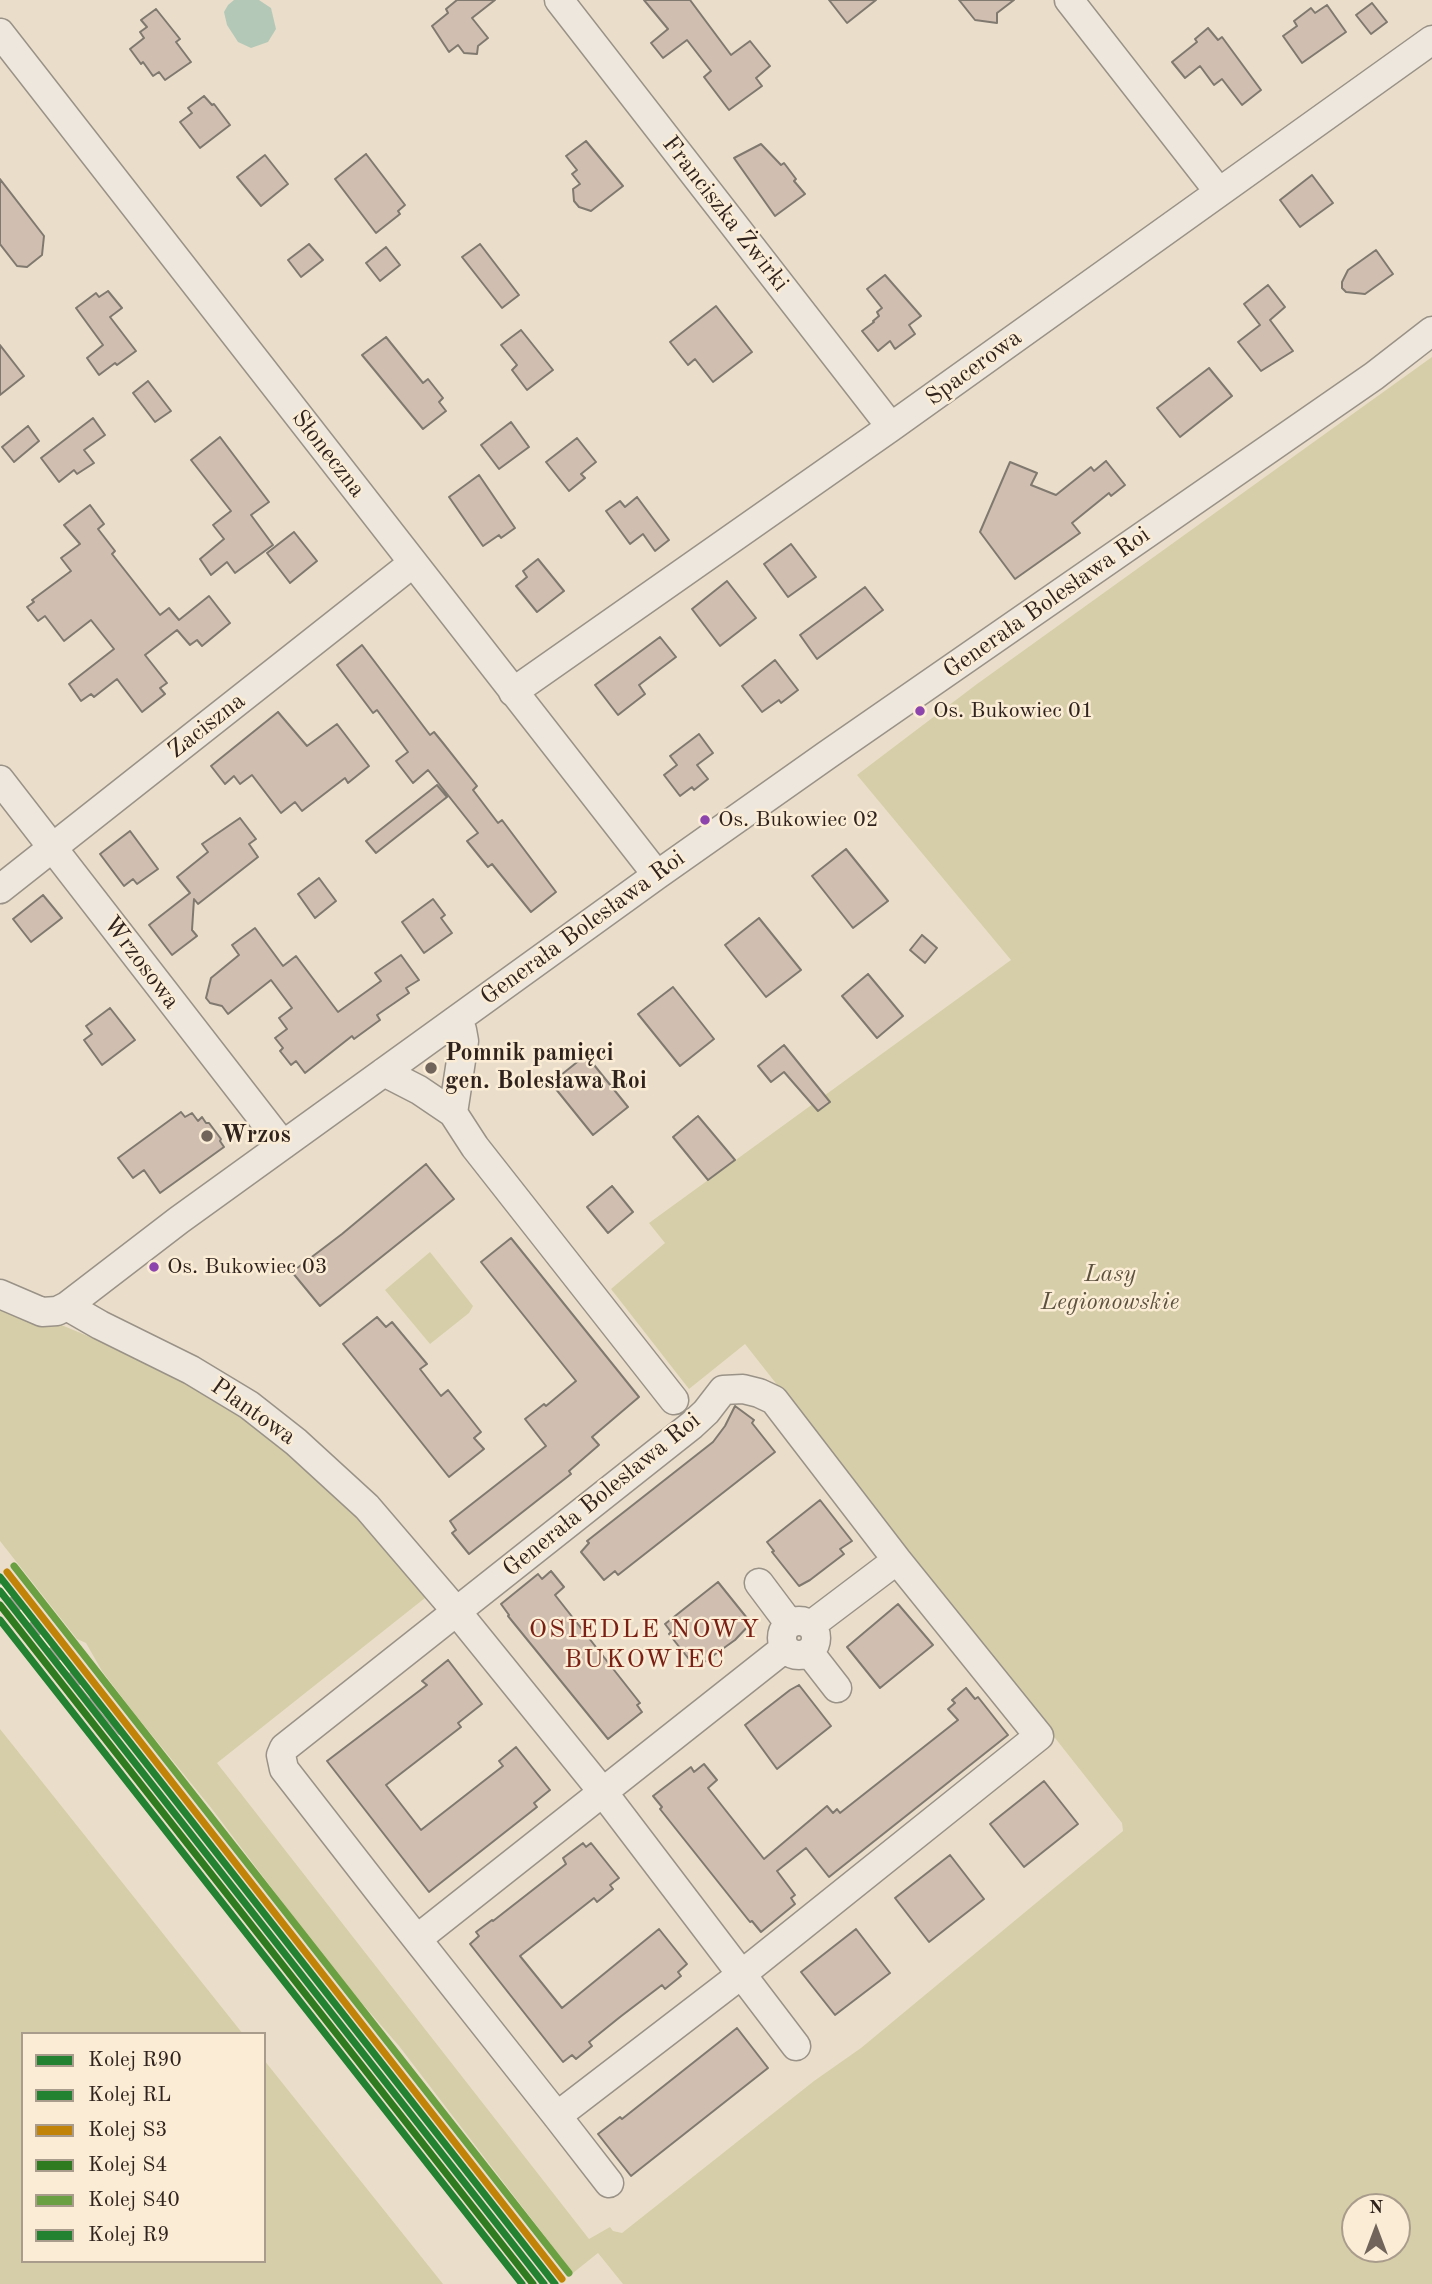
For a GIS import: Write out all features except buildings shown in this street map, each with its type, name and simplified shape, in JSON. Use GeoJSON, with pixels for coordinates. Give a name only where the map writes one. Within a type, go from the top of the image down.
{"type":"FeatureCollection","features":[{"type":"Feature","properties":{"kind":"street","name":"Franciszka Żwirki"},"geometry":{"type":"LineString","coordinates":[[559,0],[891,428]]}},
{"type":"Feature","properties":{"kind":"street"},"geometry":{"type":"LineString","coordinates":[[1069,0],[1219,192]]}},
{"type":"Feature","properties":{"kind":"street","name":"Słoneczna"},"geometry":{"type":"LineString","coordinates":[[0,33],[657,875]]}},
{"type":"Feature","properties":{"kind":"street","name":"Spacerowa"},"geometry":{"type":"LineString","coordinates":[[513,692],[891,428],[1432,40]]}},
{"type":"Feature","properties":{"kind":"street","name":"Generała Bolesława Roi"},"geometry":{"type":"LineString","coordinates":[[67,1306],[143,1246],[657,875],[1374,376],[1432,331]]}},
{"type":"Feature","properties":{"kind":"street","name":"Zaciszna"},"geometry":{"type":"LineString","coordinates":[[0,889],[413,563]]}},
{"type":"Feature","properties":{"kind":"street","name":"Wrzosowa"},"geometry":{"type":"LineString","coordinates":[[0,780],[282,1145]]}},
{"type":"Feature","properties":{"kind":"street","name":"Generała Bolesława Roi"},"geometry":{"type":"LineString","coordinates":[[453,1113],[464,1041],[457,1020]]}},
{"type":"Feature","properties":{"kind":"street","name":"Generała Bolesława Roi"},"geometry":{"type":"LineString","coordinates":[[384,1072],[419,1090],[453,1113],[475,1147],[674,1400]]}},
{"type":"Feature","properties":{"kind":"street"},"geometry":{"type":"LineString","coordinates":[[0,1294],[42,1312],[57,1311],[67,1306]]}},
{"type":"Feature","properties":{"kind":"street","name":"Plantowa"},"geometry":{"type":"LineString","coordinates":[[67,1306],[191,1370],[249,1405],[287,1435],[367,1507],[457,1612]]}},
{"type":"Feature","properties":{"kind":"street","name":"Generała Bolesława Roi"},"geometry":{"type":"LineString","coordinates":[[417,1939],[284,1769],[281,1755],[284,1748],[692,1425],[723,1390],[743,1389],[775,1400],[897,1560],[1039,1737],[742,1974],[557,2116]]}},
{"type":"Feature","properties":{"kind":"street"},"geometry":{"type":"LineString","coordinates":[[610,2183],[417,1939],[897,1560]]}},
{"type":"Feature","properties":{"kind":"street"},"geometry":{"type":"LineString","coordinates":[[759,1583],[837,1688]]}},
{"type":"Feature","properties":{"kind":"street"},"geometry":{"type":"LineString","coordinates":[[457,1612],[602,1791],[796,2046]]}},
{"type":"Feature","properties":{"kind":"green space","name":"Lasy Legionowskie"},"geometry":{"type":"Polygon","coordinates":[[[1432,357],[1432,2284],[623,2284],[598,2253],[573,2273],[399,2046],[335,1972],[212,1809],[134,1713],[102,1671],[86,1643],[77,1639],[0,1541],[0,1305],[59,1324],[150,1362],[236,1413],[342,1497],[430,1594],[217,1763],[589,2239],[610,2227],[613,2231],[622,2233],[814,2081],[861,2048],[1123,1831],[1122,1823],[745,1344],[689,1389],[611,1289],[665,1243],[649,1223],[1011,960],[857,775],[977,684],[1432,357]]]}},
{"type":"Feature","properties":{"kind":"green space"},"geometry":{"type":"Polygon","coordinates":[[[430,1252],[473,1306],[469,1313],[430,1344],[385,1290],[430,1252]]]}},
{"type":"Feature","properties":{"kind":"green space"},"geometry":{"type":"Polygon","coordinates":[[[0,1729],[241,2032],[21,2032],[21,2263],[266,2263],[266,2063],[443,2284],[0,2284],[0,1729]]]}},
{"type":"Feature","properties":{"kind":"shaded area"},"geometry":{"type":"Polygon","coordinates":[[[234,0],[259,0],[271,8],[276,29],[268,42],[251,48],[238,42],[227,25],[224,12],[234,0]]]}},
{"type":"Feature","properties":{"kind":"railway"},"geometry":{"type":"LineString","coordinates":[[0,1585],[120,1731]]}},
{"type":"Feature","properties":{"kind":"rail line","name":"S40"},"geometry":{"type":"LineString","coordinates":[[14,1566],[569,2273]]}},
{"type":"Feature","properties":{"kind":"rail line","name":"S3"},"geometry":{"type":"LineString","coordinates":[[7,1572],[562,2279]]}},
{"type":"Feature","properties":{"kind":"rail line","name":"R90"},"geometry":{"type":"LineString","coordinates":[[0,1577],[555,2284]]}},
{"type":"Feature","properties":{"kind":"rail line","name":"RL"},"geometry":{"type":"LineString","coordinates":[[0,1591],[544,2284]]}},
{"type":"Feature","properties":{"kind":"rail line","name":"S4"},"geometry":{"type":"LineString","coordinates":[[0,1605],[533,2284]]}},
{"type":"Feature","properties":{"kind":"rail line","name":"R9"},"geometry":{"type":"LineString","coordinates":[[0,1620],[522,2284]]}},
{"type":"Feature","properties":{"kind":"place","name":"Os. Bukowiec 01"},"geometry":{"type":"Point","coordinates":[920,711]}},
{"type":"Feature","properties":{"kind":"place","name":"Os. Bukowiec 02"},"geometry":{"type":"Point","coordinates":[705,820]}},
{"type":"Feature","properties":{"kind":"place","name":"Pomnik pamięci gen. Bolesława Roi"},"geometry":{"type":"Point","coordinates":[431,1068]}},
{"type":"Feature","properties":{"kind":"place","name":"Wrzos"},"geometry":{"type":"Point","coordinates":[207,1136]}},
{"type":"Feature","properties":{"kind":"place","name":"Os. Bukowiec 03"},"geometry":{"type":"Point","coordinates":[154,1267]}},
{"type":"Feature","properties":{"kind":"district","name":"OSIEDLE NOWY BUKOWIEC"},"geometry":{"type":"Point","coordinates":[645,1645]}}]}
